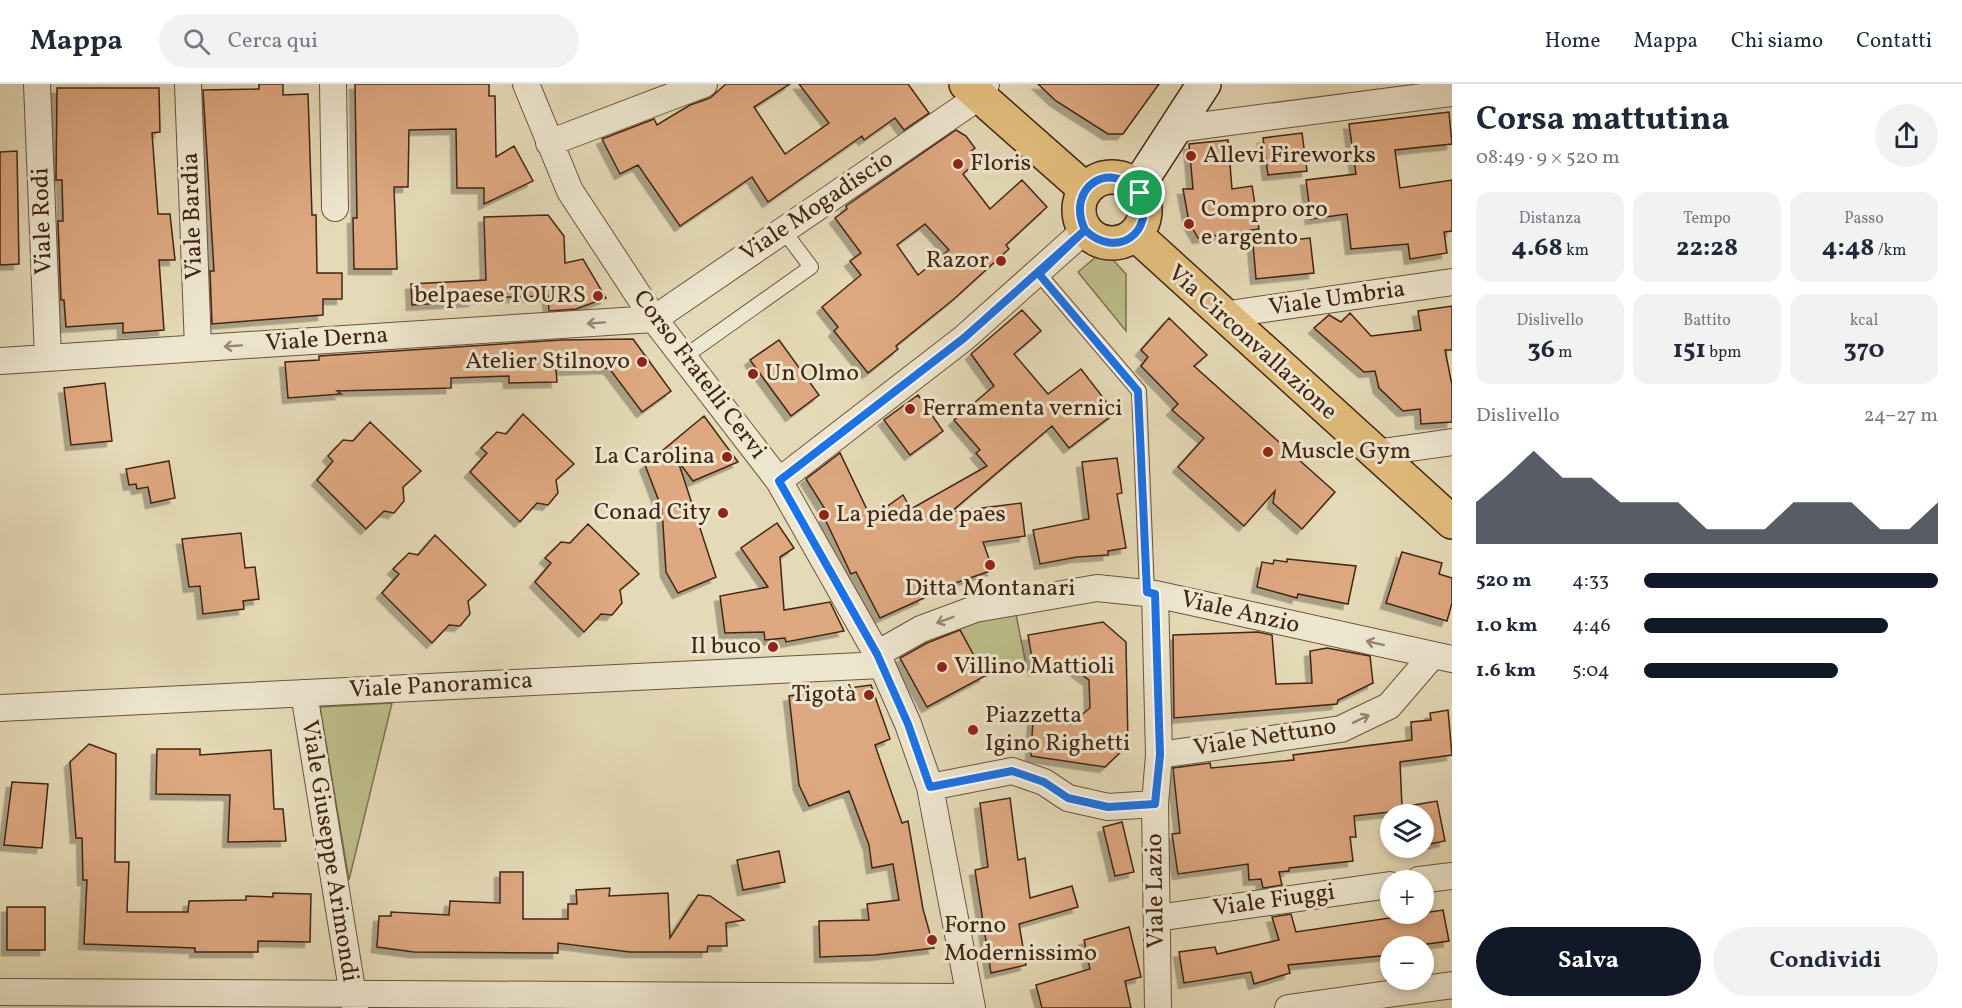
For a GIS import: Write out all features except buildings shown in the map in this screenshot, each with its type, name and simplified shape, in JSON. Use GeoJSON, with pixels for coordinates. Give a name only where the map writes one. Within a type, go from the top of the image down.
{"type":"FeatureCollection","features":[{"type":"Feature","properties":{"kind":"main road"},"geometry":{"type":"LineString","coordinates":[[977,88],[1086,190]]}},
{"type":"Feature","properties":{"kind":"main road"},"geometry":{"type":"LineString","coordinates":[[1113,177],[1133,184],[1144,203],[1142,225],[1135,234],[1115,243],[1093,238],[1085,230],[1079,209],[1086,190],[1094,182],[1113,177]]}},
{"type":"Feature","properties":{"kind":"main road","name":"Via Circonvallazione"},"geometry":{"type":"LineString","coordinates":[[1135,234],[1452,522]]}},
{"type":"Feature","properties":{"kind":"street","name":"Viale Rodi"},"geometry":{"type":"LineString","coordinates":[[37,84],[48,358]]}},
{"type":"Feature","properties":{"kind":"street","name":"Viale Bardia"},"geometry":{"type":"LineString","coordinates":[[188,84],[198,348]]}},
{"type":"Feature","properties":{"kind":"street"},"geometry":{"type":"LineString","coordinates":[[333,84],[335,208]]}},
{"type":"Feature","properties":{"kind":"street","name":"Corso Fratelli Cervi"},"geometry":{"type":"LineString","coordinates":[[526,84],[570,190],[654,319],[779,481],[879,659],[908,724],[930,787],[970,1002]]}},
{"type":"Feature","properties":{"kind":"street"},"geometry":{"type":"LineString","coordinates":[[549,143],[704,84]]}},
{"type":"Feature","properties":{"kind":"street"},"geometry":{"type":"LineString","coordinates":[[1133,184],[1143,178],[1204,84]]}},
{"type":"Feature","properties":{"kind":"street","name":"Viale Mogadiscio"},"geometry":{"type":"LineString","coordinates":[[654,319],[783,230],[977,88]]}},
{"type":"Feature","properties":{"kind":"street"},"geometry":{"type":"LineString","coordinates":[[1176,129],[1452,93]]}},
{"type":"Feature","properties":{"kind":"street"},"geometry":{"type":"LineString","coordinates":[[779,481],[964,338],[1039,274],[1085,230]]}},
{"type":"Feature","properties":{"kind":"street","name":"Viale Umbria"},"geometry":{"type":"LineString","coordinates":[[1222,315],[1452,282]]}},
{"type":"Feature","properties":{"kind":"street","name":"Viale Derna"},"geometry":{"type":"LineString","coordinates":[[0,361],[654,319]]}},
{"type":"Feature","properties":{"kind":"street"},"geometry":{"type":"LineString","coordinates":[[1375,453],[1452,442]]}},
{"type":"Feature","properties":{"kind":"street","name":"Viale Anzio"},"geometry":{"type":"LineString","coordinates":[[879,659],[921,628],[975,609],[1097,588],[1151,593],[1442,657]]}},
{"type":"Feature","properties":{"kind":"street","name":"Viale Lazio"},"geometry":{"type":"LineString","coordinates":[[1151,593],[1160,755],[1155,804],[1158,1008]]}},
{"type":"Feature","properties":{"kind":"street","name":"Viale Nettuno"},"geometry":{"type":"LineString","coordinates":[[1160,755],[1341,729],[1389,706],[1442,657]]}},
{"type":"Feature","properties":{"kind":"street","name":"Viale Panoramica"},"geometry":{"type":"LineString","coordinates":[[0,708],[304,693],[879,659]]}},
{"type":"Feature","properties":{"kind":"street","name":"Viale Giuseppe Arimondi"},"geometry":{"type":"LineString","coordinates":[[304,693],[354,1001]]}},
{"type":"Feature","properties":{"kind":"street"},"geometry":{"type":"LineString","coordinates":[[930,787],[1012,771],[1044,782],[1068,798],[1108,807],[1155,804]]}},
{"type":"Feature","properties":{"kind":"street"},"geometry":{"type":"LineString","coordinates":[[1434,878],[1452,876]]}},
{"type":"Feature","properties":{"kind":"street","name":"Viale Fiuggi"},"geometry":{"type":"LineString","coordinates":[[1156,918],[1380,886]]}},
{"type":"Feature","properties":{"kind":"street"},"geometry":{"type":"LineString","coordinates":[[1288,1008],[1452,985]]}},
{"type":"Feature","properties":{"kind":"street"},"geometry":{"type":"LineString","coordinates":[[0,992],[354,1001],[970,1002]]}},
{"type":"Feature","properties":{"kind":"lane"},"geometry":{"type":"LineString","coordinates":[[684,357],[811,267],[783,230]]}},
{"type":"Feature","properties":{"kind":"lane"},"geometry":{"type":"LineString","coordinates":[[1039,274],[1138,391],[1151,593]]}},
{"type":"Feature","properties":{"kind":"green space"},"geometry":{"type":"Polygon","coordinates":[[[1104,250],[1126,274],[1126,331],[1078,272],[1104,250]]]}},
{"type":"Feature","properties":{"kind":"green space"},"geometry":{"type":"Polygon","coordinates":[[[1016,614],[1027,670],[985,676],[958,626],[1016,614]]]}},
{"type":"Feature","properties":{"kind":"green space"},"geometry":{"type":"Polygon","coordinates":[[[392,703],[349,880],[320,707],[392,703]]]}},
{"type":"Feature","properties":{"kind":"place","name":"Allevi Fireworks"},"geometry":{"type":"Point","coordinates":[1191,156]}},
{"type":"Feature","properties":{"kind":"place","name":"Floris"},"geometry":{"type":"Point","coordinates":[958,164]}},
{"type":"Feature","properties":{"kind":"place","name":"Compro oro e argento"},"geometry":{"type":"Point","coordinates":[1189,224]}},
{"type":"Feature","properties":{"kind":"place","name":"Razor"},"geometry":{"type":"Point","coordinates":[1001,261]}},
{"type":"Feature","properties":{"kind":"place","name":"belpaese TOURS"},"geometry":{"type":"Point","coordinates":[598,296]}},
{"type":"Feature","properties":{"kind":"place","name":"Atelier Stilnovo"},"geometry":{"type":"Point","coordinates":[642,362]}},
{"type":"Feature","properties":{"kind":"place","name":"Un Olmo"},"geometry":{"type":"Point","coordinates":[753,374]}},
{"type":"Feature","properties":{"kind":"place","name":"Ferramenta vernici"},"geometry":{"type":"Point","coordinates":[910,409]}},
{"type":"Feature","properties":{"kind":"place","name":"Muscle Gym"},"geometry":{"type":"Point","coordinates":[1268,452]}},
{"type":"Feature","properties":{"kind":"place","name":"La Carolina"},"geometry":{"type":"Point","coordinates":[727,457]}},
{"type":"Feature","properties":{"kind":"place","name":"Conad City"},"geometry":{"type":"Point","coordinates":[723,513]}},
{"type":"Feature","properties":{"kind":"place","name":"La pieda de paes"},"geometry":{"type":"Point","coordinates":[824,515]}},
{"type":"Feature","properties":{"kind":"place","name":"Ditta Montanari"},"geometry":{"type":"Point","coordinates":[990,565]}},
{"type":"Feature","properties":{"kind":"place","name":"Il buco"},"geometry":{"type":"Point","coordinates":[773,647]}},
{"type":"Feature","properties":{"kind":"place","name":"Villino Mattioli"},"geometry":{"type":"Point","coordinates":[942,667]}},
{"type":"Feature","properties":{"kind":"place","name":"Tigotà"},"geometry":{"type":"Point","coordinates":[869,695]}},
{"type":"Feature","properties":{"kind":"place","name":"Piazzetta Igino Righetti"},"geometry":{"type":"Point","coordinates":[973,730]}},
{"type":"Feature","properties":{"kind":"place","name":"Forno Modernissimo"},"geometry":{"type":"Point","coordinates":[932,940]}},
{"type":"Feature","properties":{"kind":"route"},"geometry":{"type":"LineString","coordinates":[[1140,193],[1133,184],[1124,179],[1103,178],[1094,182],[1080,199],[1080,220],[1085,230],[1039,274],[1138,391],[1147,592],[1155,594],[1160,755],[1155,804],[1108,807],[1068,798],[1044,782],[1012,771],[930,787],[908,724],[877,654],[779,481],[964,338],[1039,274],[1085,230],[1093,238],[1115,243],[1135,234],[1142,225],[1145,214],[1140,193]]}}]}
